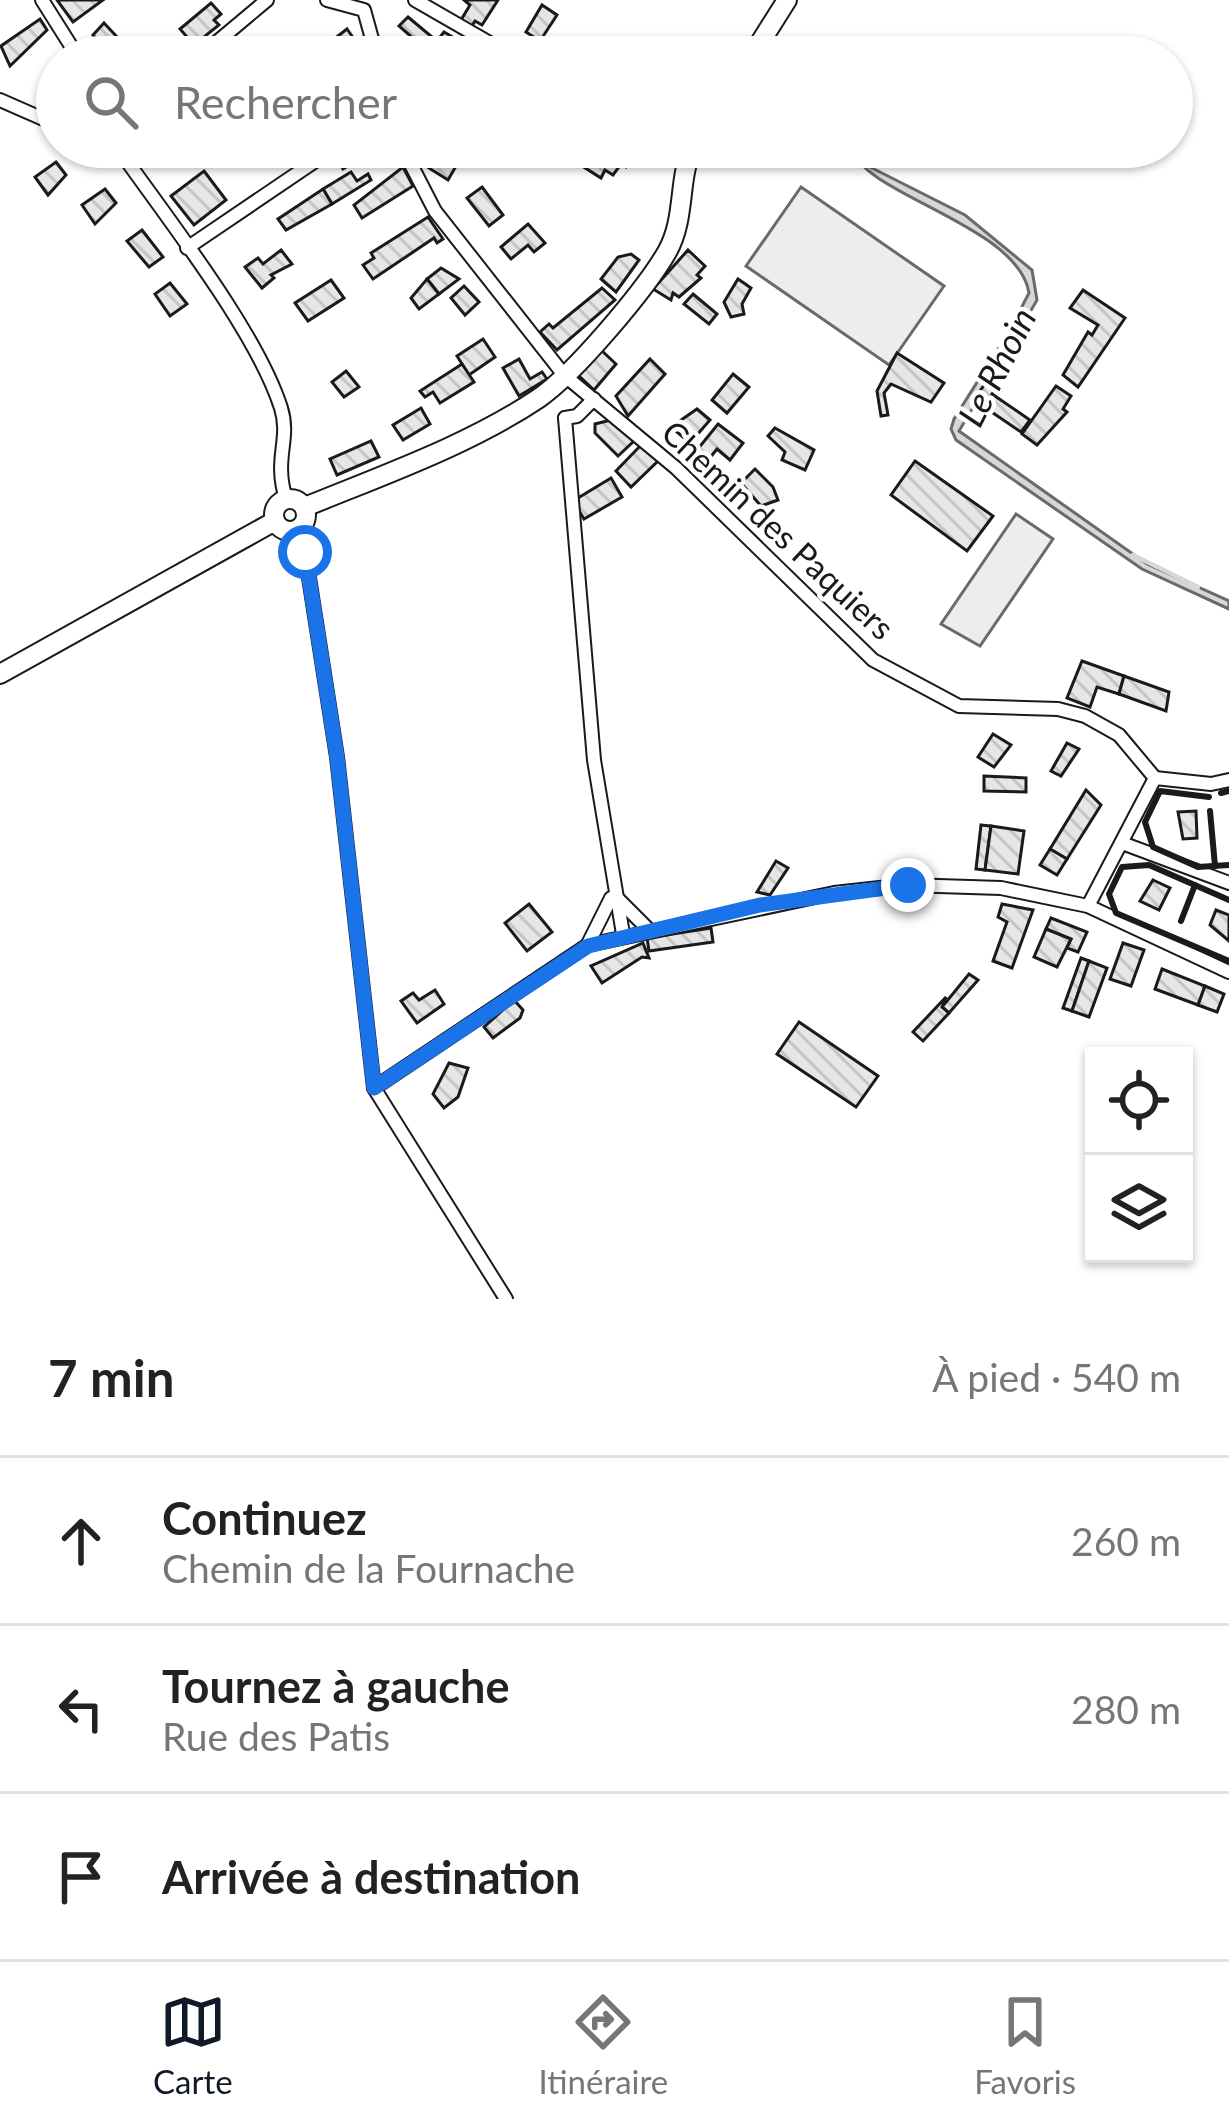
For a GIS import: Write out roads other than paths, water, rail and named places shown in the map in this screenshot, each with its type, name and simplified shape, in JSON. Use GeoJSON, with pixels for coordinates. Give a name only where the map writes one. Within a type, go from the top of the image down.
{"type":"FeatureCollection","features":[{"type":"Feature","properties":{"kind":"street"},"geometry":{"type":"LineString","coordinates":[[43,0],[65,36]]}},
{"type":"Feature","properties":{"kind":"street"},"geometry":{"type":"LineString","coordinates":[[224,36],[267,0]]}},
{"type":"Feature","properties":{"kind":"street"},"geometry":{"type":"LineString","coordinates":[[327,0],[367,5],[373,36]]}},
{"type":"Feature","properties":{"kind":"street"},"geometry":{"type":"LineString","coordinates":[[415,0],[478,36]]}},
{"type":"Feature","properties":{"kind":"street"},"geometry":{"type":"LineString","coordinates":[[764,36],[787,0]]}},
{"type":"Feature","properties":{"kind":"street"},"geometry":{"type":"LineString","coordinates":[[0,100],[36,115]]}},
{"type":"Feature","properties":{"kind":"street"},"geometry":{"type":"LineString","coordinates":[[132,168],[187,248],[278,399],[286,426],[277,462],[306,518],[296,530]]}},
{"type":"Feature","properties":{"kind":"street"},"geometry":{"type":"LineString","coordinates":[[187,248],[304,168]]}},
{"type":"Feature","properties":{"kind":"street","name":"Chemin des Paquiers"},"geometry":{"type":"LineString","coordinates":[[413,168],[436,212],[564,374],[676,468],[873,659],[959,706],[1058,710],[1085,716],[1119,735],[1155,778]]}},
{"type":"Feature","properties":{"kind":"street"},"geometry":{"type":"LineString","coordinates":[[296,530],[281,528],[275,510],[471,435],[541,397],[667,252],[682,217],[687,168]]}},
{"type":"Feature","properties":{"kind":"street"},"geometry":{"type":"LineString","coordinates":[[541,397],[565,418],[594,760],[612,891],[623,934]]}},
{"type":"Feature","properties":{"kind":"street"},"geometry":{"type":"LineString","coordinates":[[565,418],[577,416],[594,400]]}},
{"type":"Feature","properties":{"kind":"street"},"geometry":{"type":"LineString","coordinates":[[0,674],[275,521]]}},
{"type":"Feature","properties":{"kind":"street"},"geometry":{"type":"LineString","coordinates":[[296,530],[305,552],[337,757],[374,1088],[506,1299]]}},
{"type":"Feature","properties":{"kind":"street"},"geometry":{"type":"LineString","coordinates":[[1088,906],[1155,778],[1211,784],[1229,780]]}},
{"type":"Feature","properties":{"kind":"street"},"geometry":{"type":"LineString","coordinates":[[1122,843],[1229,884]]}},
{"type":"Feature","properties":{"kind":"street"},"geometry":{"type":"LineString","coordinates":[[374,1088],[588,946],[760,905],[908,885],[1001,888],[1088,906],[1229,972]]}},
{"type":"Feature","properties":{"kind":"street"},"geometry":{"type":"LineString","coordinates":[[612,891],[650,931]]}},
{"type":"Feature","properties":{"kind":"street"},"geometry":{"type":"LineString","coordinates":[[588,946],[612,891]]}},
{"type":"Feature","properties":{"kind":"water"},"geometry":{"type":"Polygon","coordinates":[[[866,168],[965,215],[1032,270],[1037,300],[1012,343],[1005,339],[1029,293],[1019,269],[970,229],[866,168]]]}},
{"type":"Feature","properties":{"kind":"water"},"geometry":{"type":"Polygon","coordinates":[[[998,349],[1005,354],[959,431],[1147,564],[1229,601],[1229,609],[1142,569],[956,440],[951,429],[954,419],[998,349]]]}},
{"type":"Feature","properties":{"kind":"waterway","name":"Le Rhoin"},"geometry":{"type":"LineString","coordinates":[[1133,555],[1198,587]]}}]}
